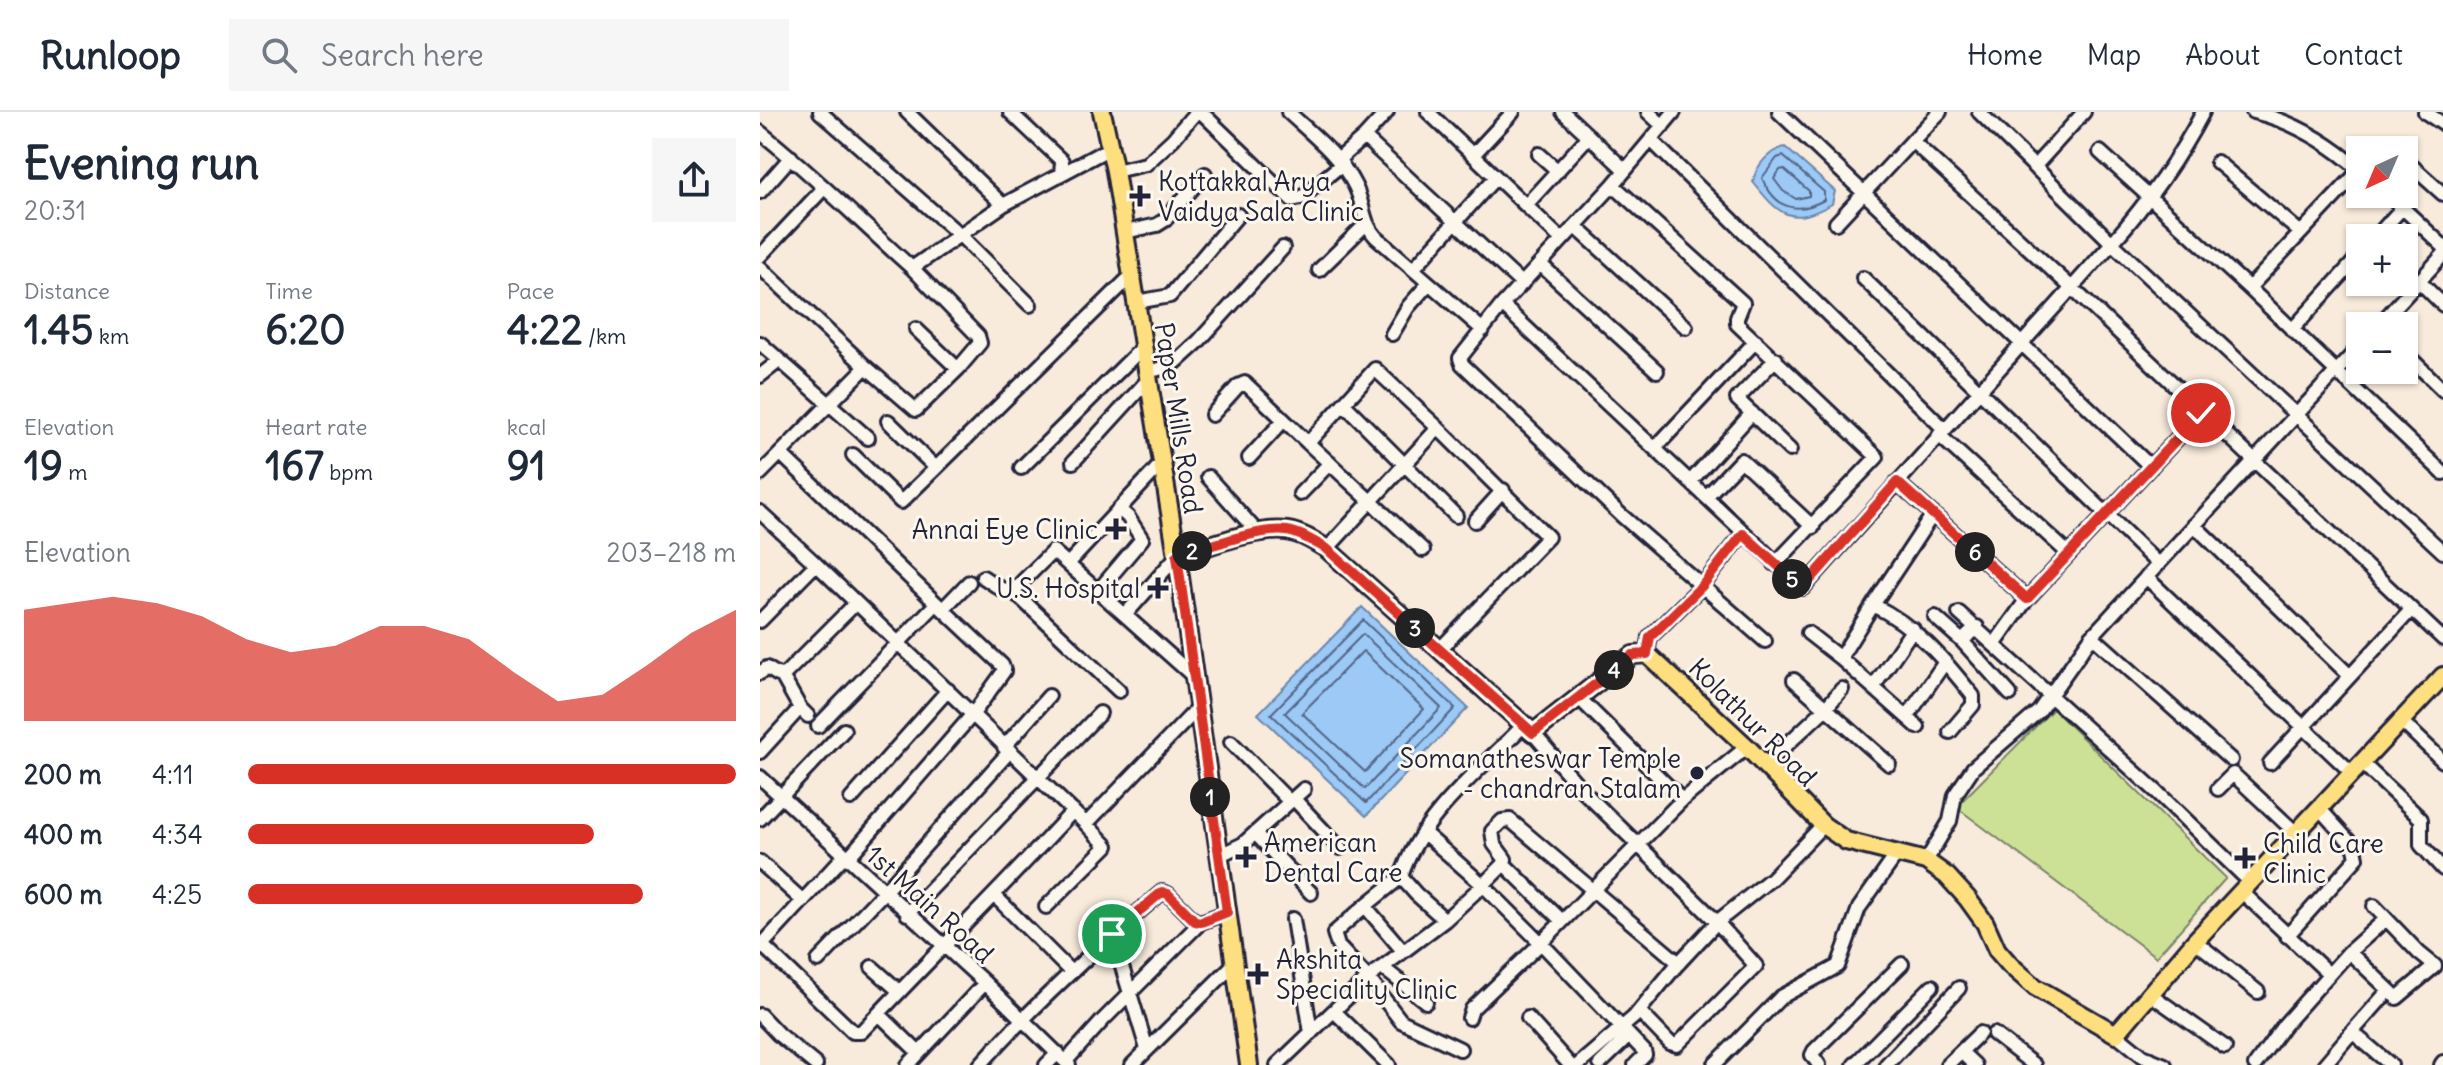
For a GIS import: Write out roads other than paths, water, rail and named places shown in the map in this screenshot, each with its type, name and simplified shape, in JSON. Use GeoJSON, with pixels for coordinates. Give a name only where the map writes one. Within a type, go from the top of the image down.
{"type":"FeatureCollection","features":[{"type":"Feature","properties":{"kind":"main road","name":"Paper Mills Road"},"geometry":{"type":"LineString","coordinates":[[1102,112],[1115,171],[1177,556],[1249,1065]]}},
{"type":"Feature","properties":{"kind":"main road"},"geometry":{"type":"LineString","coordinates":[[1177,556],[1258,533],[1284,530],[1301,534],[1327,549],[1528,729],[1579,698],[1633,655],[1647,654]]}},
{"type":"Feature","properties":{"kind":"main road","name":"Kolathur Road"},"geometry":{"type":"LineString","coordinates":[[1647,654],[1747,747],[1823,825],[1846,841],[1926,861],[1947,876],[1967,898],[1985,923],[1997,950],[2010,965],[2035,987],[2116,1034]]}},
{"type":"Feature","properties":{"kind":"main road"},"geometry":{"type":"LineString","coordinates":[[2116,1034],[2195,941],[2443,676]]}},
{"type":"Feature","properties":{"kind":"street"},"geometry":{"type":"LineString","coordinates":[[820,112],[960,235],[1030,305]]}},
{"type":"Feature","properties":{"kind":"street"},"geometry":{"type":"LineString","coordinates":[[907,112],[1003,205]]}},
{"type":"Feature","properties":{"kind":"street"},"geometry":{"type":"LineString","coordinates":[[1010,112],[1062,161],[1061,174]]}},
{"type":"Feature","properties":{"kind":"street"},"geometry":{"type":"LineString","coordinates":[[1115,171],[1146,164],[1198,112],[1292,200],[1301,198],[1340,161],[1381,114]]}},
{"type":"Feature","properties":{"kind":"street"},"geometry":{"type":"LineString","coordinates":[[1288,112],[1340,161],[1363,204],[1365,225],[1391,252],[1483,330]]}},
{"type":"Feature","properties":{"kind":"street"},"geometry":{"type":"LineString","coordinates":[[1428,112],[1562,240]]}},
{"type":"Feature","properties":{"kind":"street"},"geometry":{"type":"LineString","coordinates":[[1473,155],[1513,112]]}},
{"type":"Feature","properties":{"kind":"street"},"geometry":{"type":"LineString","coordinates":[[1563,112],[1625,170]]}},
{"type":"Feature","properties":{"kind":"street"},"geometry":{"type":"LineString","coordinates":[[1648,112],[1663,126]]}},
{"type":"Feature","properties":{"kind":"street"},"geometry":{"type":"LineString","coordinates":[[1674,112],[1613,185],[1502,305],[1460,358],[1462,364],[1621,515],[1765,641]]}},
{"type":"Feature","properties":{"kind":"street"},"geometry":{"type":"LineString","coordinates":[[1836,223],[1940,112]]}},
{"type":"Feature","properties":{"kind":"street"},"geometry":{"type":"LineString","coordinates":[[1979,112],[2112,243],[2443,552]]}},
{"type":"Feature","properties":{"kind":"street"},"geometry":{"type":"LineString","coordinates":[[2034,167],[2084,112]]}},
{"type":"Feature","properties":{"kind":"street"},"geometry":{"type":"LineString","coordinates":[[1502,305],[1803,588],[2151,198],[2183,150],[2203,112]]}},
{"type":"Feature","properties":{"kind":"street"},"geometry":{"type":"LineString","coordinates":[[2253,112],[2275,117],[2334,148],[2346,158]]}},
{"type":"Feature","properties":{"kind":"street"},"geometry":{"type":"LineString","coordinates":[[2425,112],[2443,124]]}},
{"type":"Feature","properties":{"kind":"street"},"geometry":{"type":"LineString","coordinates":[[1786,115],[1862,194],[2022,341],[2151,467]]}},
{"type":"Feature","properties":{"kind":"street"},"geometry":{"type":"LineString","coordinates":[[760,132],[912,268],[978,336],[980,343],[916,410],[760,267]]}},
{"type":"Feature","properties":{"kind":"street"},"geometry":{"type":"LineString","coordinates":[[1526,205],[1589,136]]}},
{"type":"Feature","properties":{"kind":"street"},"geometry":{"type":"LineString","coordinates":[[1364,137],[1522,284]]}},
{"type":"Feature","properties":{"kind":"street"},"geometry":{"type":"LineString","coordinates":[[1651,140],[1942,432],[2069,554]]}},
{"type":"Feature","properties":{"kind":"street"},"geometry":{"type":"LineString","coordinates":[[1912,141],[2443,639]]}},
{"type":"Feature","properties":{"kind":"street"},"geometry":{"type":"LineString","coordinates":[[912,268],[1003,205],[1110,148]]}},
{"type":"Feature","properties":{"kind":"street"},"geometry":{"type":"LineString","coordinates":[[2100,152],[2249,288],[2443,473]]}},
{"type":"Feature","properties":{"kind":"street"},"geometry":{"type":"LineString","coordinates":[[1539,154],[1558,171]]}},
{"type":"Feature","properties":{"kind":"street"},"geometry":{"type":"LineString","coordinates":[[760,192],[791,157]]}},
{"type":"Feature","properties":{"kind":"street"},"geometry":{"type":"LineString","coordinates":[[2217,162],[2301,233]]}},
{"type":"Feature","properties":{"kind":"street"},"geometry":{"type":"LineString","coordinates":[[2418,172],[2443,194]]}},
{"type":"Feature","properties":{"kind":"street"},"geometry":{"type":"LineString","coordinates":[[1125,232],[1157,225],[1165,220],[1205,174]]}},
{"type":"Feature","properties":{"kind":"street"},"geometry":{"type":"LineString","coordinates":[[1413,269],[1496,177]]}},
{"type":"Feature","properties":{"kind":"street"},"geometry":{"type":"LineString","coordinates":[[1613,185],[1743,303],[1737,324],[1877,457],[1775,564]]}},
{"type":"Feature","properties":{"kind":"street"},"geometry":{"type":"LineString","coordinates":[[2249,288],[2346,185]]}},
{"type":"Feature","properties":{"kind":"street"},"geometry":{"type":"LineString","coordinates":[[760,256],[823,189]]}},
{"type":"Feature","properties":{"kind":"street"},"geometry":{"type":"LineString","coordinates":[[2388,224],[2402,208],[2443,246]]}},
{"type":"Feature","properties":{"kind":"street"},"geometry":{"type":"LineString","coordinates":[[1136,302],[1174,293],[1238,215]]}},
{"type":"Feature","properties":{"kind":"street"},"geometry":{"type":"LineString","coordinates":[[1319,270],[1365,225]]}},
{"type":"Feature","properties":{"kind":"street"},"geometry":{"type":"LineString","coordinates":[[1575,226],[1686,327]]}},
{"type":"Feature","properties":{"kind":"street"},"geometry":{"type":"LineString","coordinates":[[1073,462],[1146,376],[1176,362],[1198,342],[1283,248]]}},
{"type":"Feature","properties":{"kind":"street"},"geometry":{"type":"LineString","coordinates":[[2391,312],[2443,255]]}},
{"type":"Feature","properties":{"kind":"street"},"geometry":{"type":"LineString","coordinates":[[1540,264],[1657,371]]}},
{"type":"Feature","properties":{"kind":"street"},"geometry":{"type":"LineString","coordinates":[[2292,330],[2346,270]]}},
{"type":"Feature","properties":{"kind":"street"},"geometry":{"type":"LineString","coordinates":[[853,455],[900,502],[1132,275]]}},
{"type":"Feature","properties":{"kind":"street"},"geometry":{"type":"LineString","coordinates":[[1863,278],[2158,564]]}},
{"type":"Feature","properties":{"kind":"street"},"geometry":{"type":"LineString","coordinates":[[2420,282],[2443,305]]}},
{"type":"Feature","properties":{"kind":"street"},"geometry":{"type":"LineString","coordinates":[[1392,334],[1408,307],[1429,283]]}},
{"type":"Feature","properties":{"kind":"street"},"geometry":{"type":"LineString","coordinates":[[916,329],[958,369]]}},
{"type":"Feature","properties":{"kind":"street"},"geometry":{"type":"LineString","coordinates":[[1655,448],[1756,341]]}},
{"type":"Feature","properties":{"kind":"street"},"geometry":{"type":"LineString","coordinates":[[760,343],[868,438]]}},
{"type":"Feature","properties":{"kind":"street"},"geometry":{"type":"LineString","coordinates":[[1021,468],[1143,347]]}},
{"type":"Feature","properties":{"kind":"street"},"geometry":{"type":"LineString","coordinates":[[1776,359],[1737,399],[1790,450]]}},
{"type":"Feature","properties":{"kind":"street"},"geometry":{"type":"LineString","coordinates":[[760,376],[779,361]]}},
{"type":"Feature","properties":{"kind":"street"},"geometry":{"type":"LineString","coordinates":[[1926,861],[1950,821],[1955,795],[1973,768],[2039,711],[2092,636],[2346,361]]}},
{"type":"Feature","properties":{"kind":"street"},"geometry":{"type":"LineString","coordinates":[[2418,366],[2443,390]]}},
{"type":"Feature","properties":{"kind":"street"},"geometry":{"type":"LineString","coordinates":[[760,474],[866,367]]}},
{"type":"Feature","properties":{"kind":"street"},"geometry":{"type":"LineString","coordinates":[[1308,443],[1375,369],[1548,537],[1440,649]]}},
{"type":"Feature","properties":{"kind":"street"},"geometry":{"type":"LineString","coordinates":[[1212,415],[1238,386],[1245,383],[1423,550]]}},
{"type":"Feature","properties":{"kind":"street"},"geometry":{"type":"LineString","coordinates":[[1345,405],[1456,516]]}},
{"type":"Feature","properties":{"kind":"street"},"geometry":{"type":"LineString","coordinates":[[1690,482],[1752,413]]}},
{"type":"Feature","properties":{"kind":"street"},"geometry":{"type":"LineString","coordinates":[[1994,645],[2027,599],[2201,413]]}},
{"type":"Feature","properties":{"kind":"street"},"geometry":{"type":"LineString","coordinates":[[1249,458],[1284,420]]}},
{"type":"Feature","properties":{"kind":"street"},"geometry":{"type":"LineString","coordinates":[[888,421],[936,468]]}},
{"type":"Feature","properties":{"kind":"street"},"geometry":{"type":"LineString","coordinates":[[1327,549],[1438,428]]}},
{"type":"Feature","properties":{"kind":"street"},"geometry":{"type":"LineString","coordinates":[[781,454],[1002,665],[1004,671],[973,714],[846,858],[761,944],[853,1032],[861,1032],[898,990],[995,896],[1073,811]]}},
{"type":"Feature","properties":{"kind":"street"},"geometry":{"type":"LineString","coordinates":[[1706,497],[1741,460],[1813,527]]}},
{"type":"Feature","properties":{"kind":"street"},"geometry":{"type":"LineString","coordinates":[[1300,494],[1330,463]]}},
{"type":"Feature","properties":{"kind":"street"},"geometry":{"type":"LineString","coordinates":[[1068,564],[1161,464]]}},
{"type":"Feature","properties":{"kind":"street"},"geometry":{"type":"LineString","coordinates":[[1208,477],[1258,533]]}},
{"type":"Feature","properties":{"kind":"street"},"geometry":{"type":"LineString","coordinates":[[1897,482],[2027,599]]}},
{"type":"Feature","properties":{"kind":"street"},"geometry":{"type":"LineString","coordinates":[[1475,521],[1503,490]]}},
{"type":"Feature","properties":{"kind":"street"},"geometry":{"type":"LineString","coordinates":[[1098,591],[1142,539],[1119,509]]}},
{"type":"Feature","properties":{"kind":"street"},"geometry":{"type":"LineString","coordinates":[[1840,658],[1933,514]]}},
{"type":"Feature","properties":{"kind":"street"},"geometry":{"type":"LineString","coordinates":[[763,519],[816,564],[1107,846],[1046,907]]}},
{"type":"Feature","properties":{"kind":"street"},"geometry":{"type":"LineString","coordinates":[[2194,525],[2349,675]]}},
{"type":"Feature","properties":{"kind":"street"},"geometry":{"type":"LineString","coordinates":[[1647,654],[1650,637],[1702,586],[1743,534]]}},
{"type":"Feature","properties":{"kind":"street"},"geometry":{"type":"LineString","coordinates":[[1013,591],[1053,551],[1192,675]]}},
{"type":"Feature","properties":{"kind":"street"},"geometry":{"type":"LineString","coordinates":[[1125,615],[1177,556]]}},
{"type":"Feature","properties":{"kind":"street"},"geometry":{"type":"LineString","coordinates":[[760,621],[816,564]]}},
{"type":"Feature","properties":{"kind":"street"},"geometry":{"type":"LineString","coordinates":[[983,577],[1001,589],[1013,591],[1119,691]]}},
{"type":"Feature","properties":{"kind":"street"},"geometry":{"type":"LineString","coordinates":[[2146,577],[2304,728],[2421,819],[2421,845],[2443,869]]}},
{"type":"Feature","properties":{"kind":"street"},"geometry":{"type":"LineString","coordinates":[[818,726],[933,607],[969,582]]}},
{"type":"Feature","properties":{"kind":"street"},"geometry":{"type":"LineString","coordinates":[[782,676],[856,603]]}},
{"type":"Feature","properties":{"kind":"street"},"geometry":{"type":"LineString","coordinates":[[1873,605],[1913,629],[1945,662],[1974,699],[1972,707],[1950,732]]}},
{"type":"Feature","properties":{"kind":"street"},"geometry":{"type":"LineString","coordinates":[[2270,763],[2411,610]]}},
{"type":"Feature","properties":{"kind":"street"},"geometry":{"type":"LineString","coordinates":[[1959,613],[2052,695],[2246,887],[2287,936],[2328,973]]}},
{"type":"Feature","properties":{"kind":"street"},"geometry":{"type":"LineString","coordinates":[[1935,617],[1962,641],[2010,694]]}},
{"type":"Feature","properties":{"kind":"street"},"geometry":{"type":"LineString","coordinates":[[1962,641],[1977,627]]}},
{"type":"Feature","properties":{"kind":"street"},"geometry":{"type":"LineString","coordinates":[[1874,686],[1913,629]]}},
{"type":"Feature","properties":{"kind":"street"},"geometry":{"type":"LineString","coordinates":[[1808,633],[1874,686],[1918,727]]}},
{"type":"Feature","properties":{"kind":"street"},"geometry":{"type":"LineString","coordinates":[[2092,636],[2231,760]]}},
{"type":"Feature","properties":{"kind":"street"},"geometry":{"type":"LineString","coordinates":[[1907,717],[1945,662]]}},
{"type":"Feature","properties":{"kind":"street"},"geometry":{"type":"LineString","coordinates":[[760,673],[767,668],[782,676],[804,712],[760,752]]}},
{"type":"Feature","properties":{"kind":"street"},"geometry":{"type":"LineString","coordinates":[[1794,680],[1889,764]]}},
{"type":"Feature","properties":{"kind":"street"},"geometry":{"type":"LineString","coordinates":[[1765,765],[1842,689]]}},
{"type":"Feature","properties":{"kind":"street"},"geometry":{"type":"LineString","coordinates":[[851,799],[948,690]]}},
{"type":"Feature","properties":{"kind":"street"},"geometry":{"type":"LineString","coordinates":[[818,961],[884,892],[1049,696]]}},
{"type":"Feature","properties":{"kind":"street"},"geometry":{"type":"LineString","coordinates":[[1579,698],[1682,800]]}},
{"type":"Feature","properties":{"kind":"street"},"geometry":{"type":"LineString","coordinates":[[1086,824],[1197,709]]}},
{"type":"Feature","properties":{"kind":"street"},"geometry":{"type":"LineString","coordinates":[[907,914],[1100,713]]}},
{"type":"Feature","properties":{"kind":"street"},"geometry":{"type":"LineString","coordinates":[[2401,721],[2443,761]]}},
{"type":"Feature","properties":{"kind":"street"},"geometry":{"type":"LineString","coordinates":[[1460,1049],[1404,1024],[1338,946],[1334,933],[1401,877],[1423,832],[1449,801],[1528,729],[1583,791],[1717,922],[1756,966],[1677,1045],[1670,1043],[1639,1011]]}},
{"type":"Feature","properties":{"kind":"street"},"geometry":{"type":"LineString","coordinates":[[760,819],[844,730]]}},
{"type":"Feature","properties":{"kind":"street"},"geometry":{"type":"LineString","coordinates":[[1231,742],[1340,848]]}},
{"type":"Feature","properties":{"kind":"street"},"geometry":{"type":"LineString","coordinates":[[1469,1018],[1472,1009],[1682,800],[1747,747]]}},
{"type":"Feature","properties":{"kind":"street"},"geometry":{"type":"LineString","coordinates":[[2218,789],[2233,774],[2296,833]]}},
{"type":"Feature","properties":{"kind":"street","name":"1st Main Road"},"geometry":{"type":"LineString","coordinates":[[760,777],[985,983],[1064,1060]]}},
{"type":"Feature","properties":{"kind":"street"},"geometry":{"type":"LineString","coordinates":[[1218,856],[1233,850],[1255,833],[1304,789]]}},
{"type":"Feature","properties":{"kind":"street"},"geometry":{"type":"LineString","coordinates":[[2287,936],[2357,858],[2355,848],[2319,808]]}},
{"type":"Feature","properties":{"kind":"street"},"geometry":{"type":"LineString","coordinates":[[1277,1065],[1368,978],[1445,920],[1504,864],[1505,859],[1491,838],[1492,831],[1505,819],[1542,845],[1679,963]]}},
{"type":"Feature","properties":{"kind":"street"},"geometry":{"type":"LineString","coordinates":[[1578,1065],[1598,1061],[1613,1048],[1639,1011],[1717,922],[1772,878],[1823,825]]}},
{"type":"Feature","properties":{"kind":"street"},"geometry":{"type":"LineString","coordinates":[[1423,832],[1483,885],[1644,1051],[1649,1060],[1635,1065]]}},
{"type":"Feature","properties":{"kind":"street"},"geometry":{"type":"LineString","coordinates":[[1255,833],[1311,893]]}},
{"type":"Feature","properties":{"kind":"street"},"geometry":{"type":"LineString","coordinates":[[1714,1065],[1781,997],[1838,966],[1859,908],[1897,854]]}},
{"type":"Feature","properties":{"kind":"street"},"geometry":{"type":"LineString","coordinates":[[760,862],[803,901]]}},
{"type":"Feature","properties":{"kind":"street"},"geometry":{"type":"LineString","coordinates":[[1504,864],[1562,921]]}},
{"type":"Feature","properties":{"kind":"street"},"geometry":{"type":"LineString","coordinates":[[1401,877],[1445,920]]}},
{"type":"Feature","properties":{"kind":"street"},"geometry":{"type":"LineString","coordinates":[[980,1065],[1022,1018],[1162,892],[1168,894],[1195,921],[1201,922]]}},
{"type":"Feature","properties":{"kind":"street"},"geometry":{"type":"LineString","coordinates":[[995,896],[1071,972]]}},
{"type":"Feature","properties":{"kind":"street"},"geometry":{"type":"LineString","coordinates":[[1365,906],[1403,951]]}},
{"type":"Feature","properties":{"kind":"street"},"geometry":{"type":"LineString","coordinates":[[2349,952],[2397,998],[2435,966],[2374,906]]}},
{"type":"Feature","properties":{"kind":"street"},"geometry":{"type":"LineString","coordinates":[[1046,1065],[1064,1060],[1201,922],[1227,912]]}},
{"type":"Feature","properties":{"kind":"street"},"geometry":{"type":"LineString","coordinates":[[1293,919],[1311,1033]]}},
{"type":"Feature","properties":{"kind":"street"},"geometry":{"type":"LineString","coordinates":[[2255,1065],[2328,973],[2386,919]]}},
{"type":"Feature","properties":{"kind":"street"},"geometry":{"type":"LineString","coordinates":[[1112,934],[1147,1049]]}},
{"type":"Feature","properties":{"kind":"street"},"geometry":{"type":"LineString","coordinates":[[2195,941],[2258,992]]}},
{"type":"Feature","properties":{"kind":"street"},"geometry":{"type":"LineString","coordinates":[[1132,1065],[1235,963]]}},
{"type":"Feature","properties":{"kind":"street"},"geometry":{"type":"LineString","coordinates":[[1819,1065],[1812,1055],[1814,1051],[1902,964]]}},
{"type":"Feature","properties":{"kind":"street"},"geometry":{"type":"LineString","coordinates":[[872,967],[898,990]]}},
{"type":"Feature","properties":{"kind":"street"},"geometry":{"type":"LineString","coordinates":[[1383,968],[1426,1002]]}},
{"type":"Feature","properties":{"kind":"street"},"geometry":{"type":"LineString","coordinates":[[908,1065],[985,983]]}},
{"type":"Feature","properties":{"kind":"street"},"geometry":{"type":"LineString","coordinates":[[1854,1065],[1932,986]]}},
{"type":"Feature","properties":{"kind":"street"},"geometry":{"type":"LineString","coordinates":[[1886,1065],[1959,988]]}},
{"type":"Feature","properties":{"kind":"street"},"geometry":{"type":"LineString","coordinates":[[2324,1065],[2389,990]]}},
{"type":"Feature","properties":{"kind":"street"},"geometry":{"type":"LineString","coordinates":[[2150,994],[2225,1047]]}},
{"type":"Feature","properties":{"kind":"street"},"geometry":{"type":"LineString","coordinates":[[1334,1011],[1389,1065]]}},
{"type":"Feature","properties":{"kind":"street"},"geometry":{"type":"LineString","coordinates":[[879,1014],[919,1053]]}},
{"type":"Feature","properties":{"kind":"street"},"geometry":{"type":"LineString","coordinates":[[760,1015],[816,1065]]}},
{"type":"Feature","properties":{"kind":"street"},"geometry":{"type":"LineString","coordinates":[[1528,1018],[1570,1065]]}},
{"type":"Feature","properties":{"kind":"street"},"geometry":{"type":"LineString","coordinates":[[2352,1032],[2391,1065]]}},
{"type":"Feature","properties":{"kind":"street"},"geometry":{"type":"LineString","coordinates":[[1947,1065],[1980,1033]]}},
{"type":"Feature","properties":{"kind":"street"},"geometry":{"type":"LineString","coordinates":[[1994,1034],[2034,1065]]}},
{"type":"Feature","properties":{"kind":"street","name":"Kolathur Road"},"geometry":{"type":"LineString","coordinates":[[2116,1034],[2140,1061],[2165,1065]]}},
{"type":"Feature","properties":{"kind":"street"},"geometry":{"type":"LineString","coordinates":[[1961,1052],[1975,1065]]}},
{"type":"Feature","properties":{"kind":"water"},"geometry":{"type":"Polygon","coordinates":[[[1785,147],[1835,191],[1832,204],[1796,216],[1779,210],[1762,193],[1753,182],[1757,170],[1769,155],[1785,147]]]}},
{"type":"Feature","properties":{"kind":"water"},"geometry":{"type":"Polygon","coordinates":[[[1362,607],[1468,708],[1366,816],[1258,714],[1362,607]]]}},
{"type":"Feature","properties":{"kind":"place","name":"Kottakkal Arya Vaidya Sala Clinic"},"geometry":{"type":"Point","coordinates":[1140,196]}},
{"type":"Feature","properties":{"kind":"place","name":"Annai Eye Clinic"},"geometry":{"type":"Point","coordinates":[1116,529]}},
{"type":"Feature","properties":{"kind":"place","name":"U.S. Hospital"},"geometry":{"type":"Point","coordinates":[1158,588]}},
{"type":"Feature","properties":{"kind":"place","name":"Somanatheswar Temple - chandran Stalam"},"geometry":{"type":"Point","coordinates":[1697,773]}},
{"type":"Feature","properties":{"kind":"place","name":"American Dental Care"},"geometry":{"type":"Point","coordinates":[1246,857]}},
{"type":"Feature","properties":{"kind":"place","name":"Child Care Clinic"},"geometry":{"type":"Point","coordinates":[2245,858]}},
{"type":"Feature","properties":{"kind":"place","name":"Akshita Speciality Clinic"},"geometry":{"type":"Point","coordinates":[1258,974]}}]}
